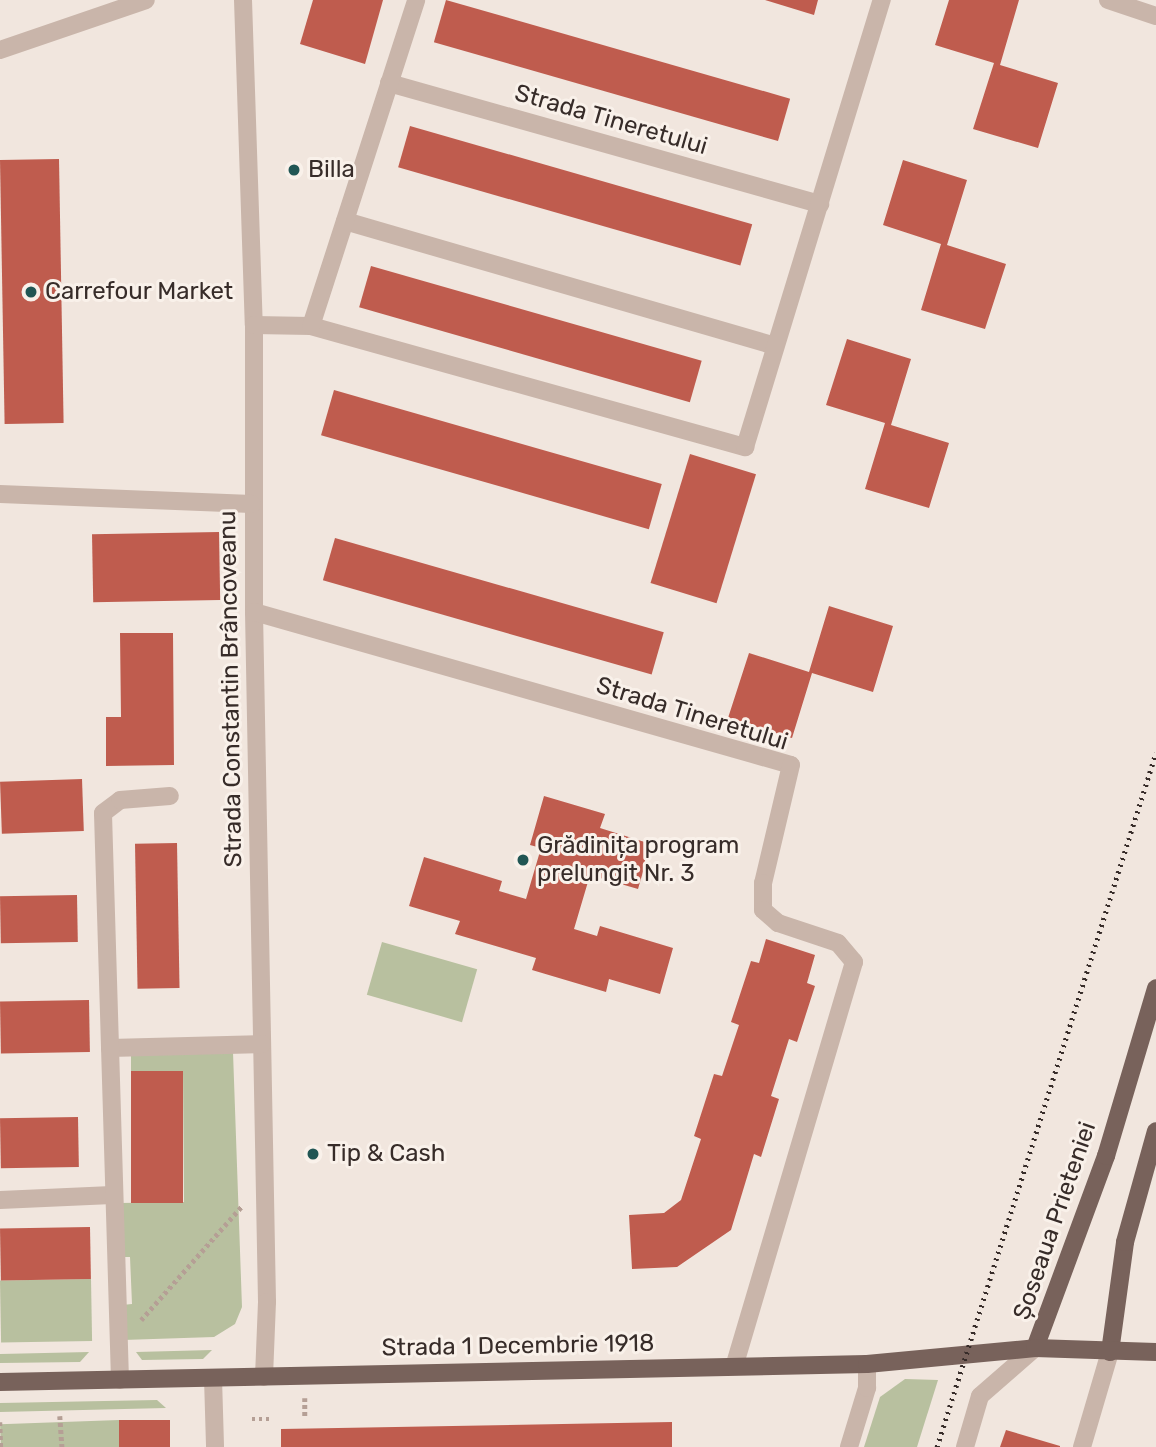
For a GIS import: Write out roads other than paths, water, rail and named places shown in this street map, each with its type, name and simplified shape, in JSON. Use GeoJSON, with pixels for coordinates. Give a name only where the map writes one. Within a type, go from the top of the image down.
{"type":"FeatureCollection","features":[{"type":"Feature","properties":{"kind":"main road","name":"Șoseaua Prieteniei"},"geometry":{"type":"LineString","coordinates":[[1035,1348],[1106,1156],[1156,988]]}},
{"type":"Feature","properties":{"kind":"main road"},"geometry":{"type":"LineString","coordinates":[[1110,1352],[1125,1242],[1156,1132]]}},
{"type":"Feature","properties":{"kind":"main road","name":"Strada 1 Decembrie 1918"},"geometry":{"type":"LineString","coordinates":[[0,1382],[867,1364],[1035,1348],[1156,1352]]}},
{"type":"Feature","properties":{"kind":"street"},"geometry":{"type":"LineString","coordinates":[[0,50],[144,0]]}},
{"type":"Feature","properties":{"kind":"street","name":"Strada Constantin Brâncoveanu"},"geometry":{"type":"LineString","coordinates":[[243,0],[254,325],[254,612],[267,1302],[264,1377]]}},
{"type":"Feature","properties":{"kind":"street"},"geometry":{"type":"LineString","coordinates":[[311,326],[416,0]]}},
{"type":"Feature","properties":{"kind":"street"},"geometry":{"type":"LineString","coordinates":[[254,325],[311,326],[746,447],[881,0]]}},
{"type":"Feature","properties":{"kind":"street"},"geometry":{"type":"LineString","coordinates":[[1108,0],[1156,16]]}},
{"type":"Feature","properties":{"kind":"street","name":"Strada Tineretului"},"geometry":{"type":"LineString","coordinates":[[389,83],[820,204]]}},
{"type":"Feature","properties":{"kind":"street"},"geometry":{"type":"LineString","coordinates":[[345,221],[775,346]]}},
{"type":"Feature","properties":{"kind":"street"},"geometry":{"type":"LineString","coordinates":[[0,494],[253,504]]}},
{"type":"Feature","properties":{"kind":"street","name":"Strada Tineretului"},"geometry":{"type":"LineString","coordinates":[[254,612],[791,765],[763,883],[763,910],[778,923],[838,943],[854,961],[851,984],[734,1366]]}},
{"type":"Feature","properties":{"kind":"street"},"geometry":{"type":"LineString","coordinates":[[120,1380],[112,1195],[103,813],[120,800],[170,796]]}},
{"type":"Feature","properties":{"kind":"street"},"geometry":{"type":"LineString","coordinates":[[110,1048],[262,1044]]}},
{"type":"Feature","properties":{"kind":"street"},"geometry":{"type":"LineString","coordinates":[[0,1200],[112,1195]]}},
{"type":"Feature","properties":{"kind":"street","name":"Șoseaua Prieteniei"},"geometry":{"type":"LineString","coordinates":[[965,1447],[981,1396],[1035,1348]]}},
{"type":"Feature","properties":{"kind":"street"},"geometry":{"type":"LineString","coordinates":[[1082,1447],[1110,1352]]}},
{"type":"Feature","properties":{"kind":"street"},"geometry":{"type":"LineString","coordinates":[[849,1447],[867,1388],[867,1364]]}},
{"type":"Feature","properties":{"kind":"street"},"geometry":{"type":"LineString","coordinates":[[213,1378],[215,1447]]}},
{"type":"Feature","properties":{"kind":"railway"},"geometry":{"type":"LineString","coordinates":[[937,1447],[1156,753]]}},
{"type":"Feature","properties":{"kind":"place","name":"Billa"},"geometry":{"type":"Point","coordinates":[294,170]}},
{"type":"Feature","properties":{"kind":"place","name":"Carrefour Market"},"geometry":{"type":"Point","coordinates":[31,292]}},
{"type":"Feature","properties":{"kind":"place","name":"Grădinița program prelungit Nr. 3"},"geometry":{"type":"Point","coordinates":[523,860]}},
{"type":"Feature","properties":{"kind":"place","name":"Tip & Cash"},"geometry":{"type":"Point","coordinates":[313,1154]}}]}
